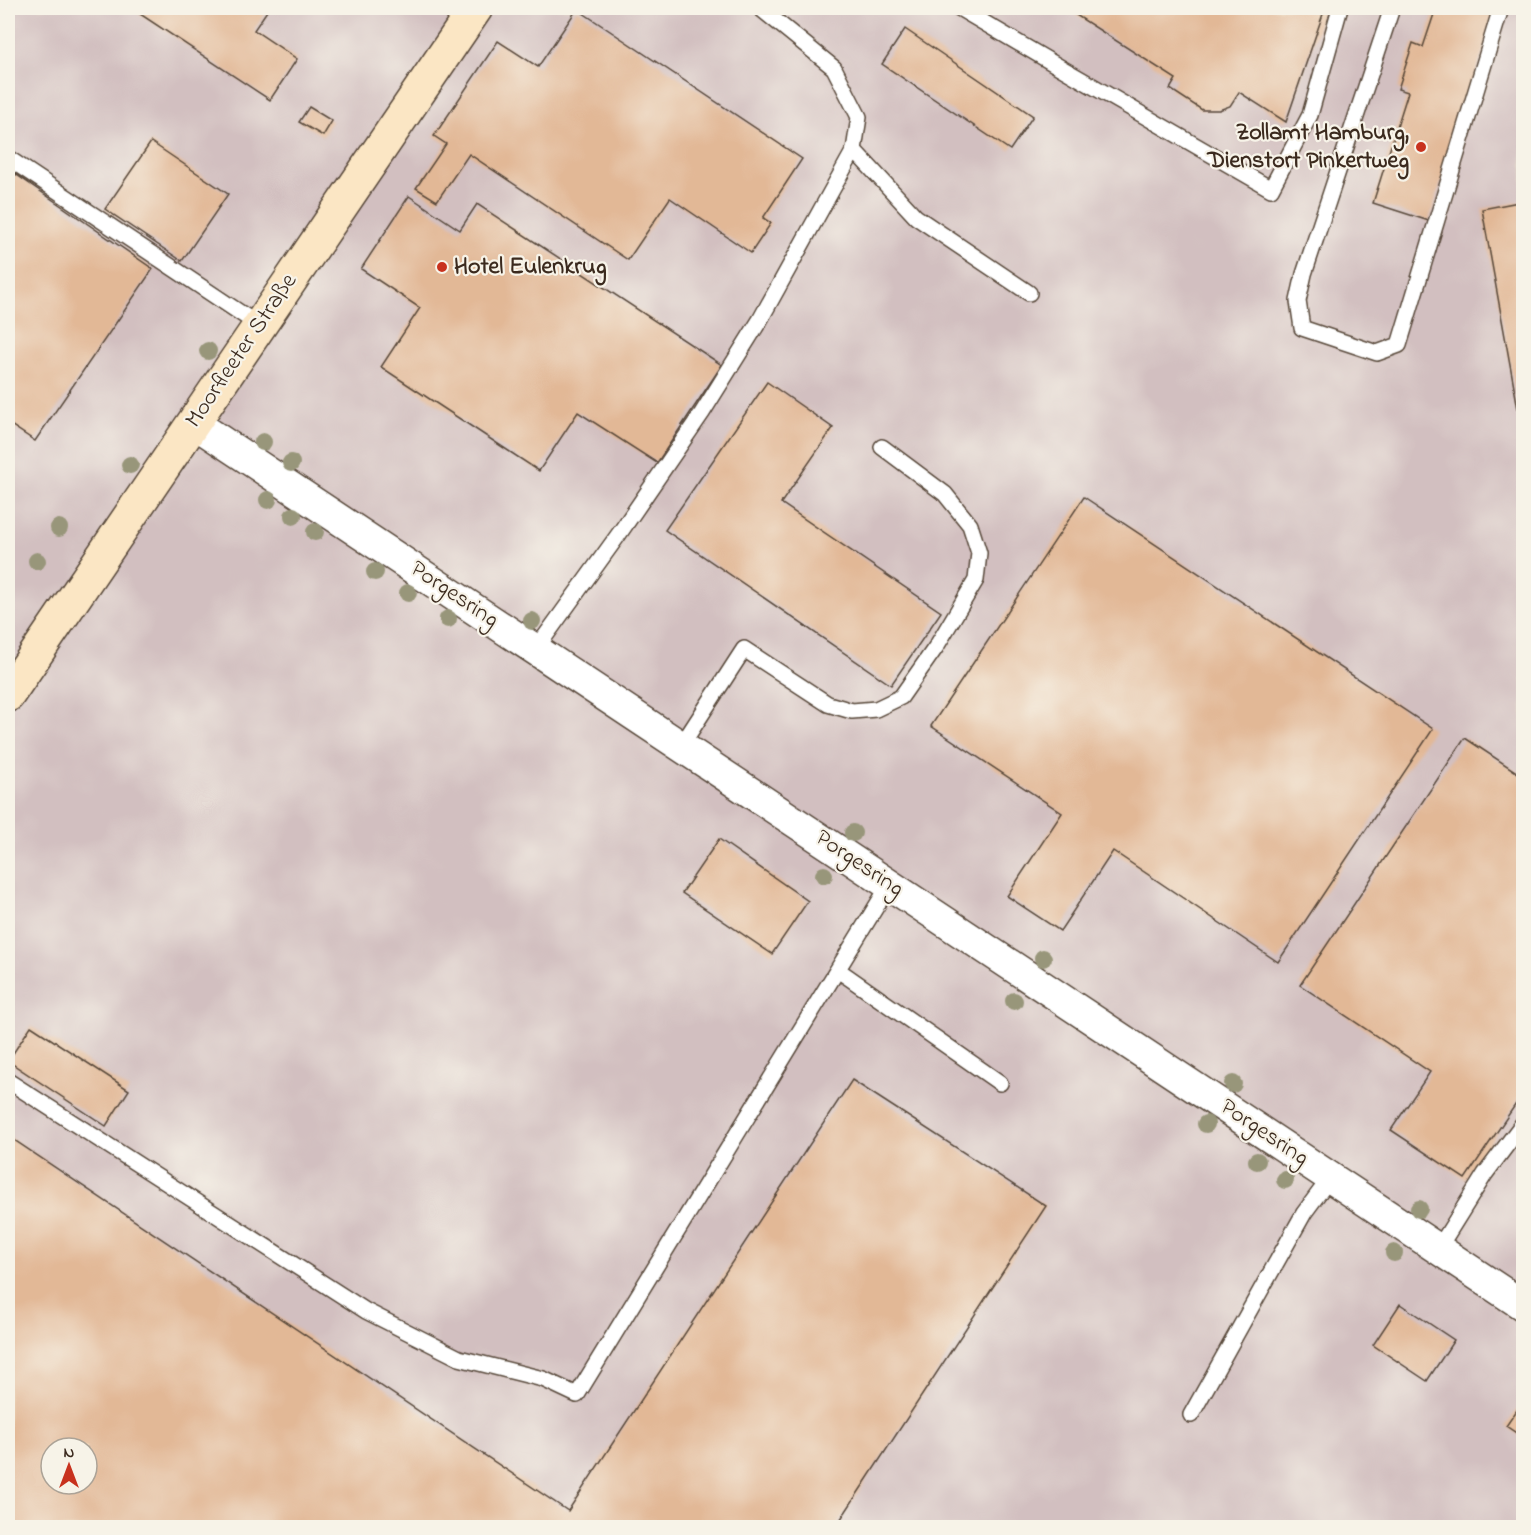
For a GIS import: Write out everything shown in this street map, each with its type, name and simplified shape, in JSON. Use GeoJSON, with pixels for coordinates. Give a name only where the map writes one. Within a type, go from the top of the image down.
{"type":"FeatureCollection","features":[{"type":"Feature","properties":{"kind":"street","name":"Moorfleeter Straße"},"geometry":{"type":"LineString","coordinates":[[8,695],[476,8]]}},
{"type":"Feature","properties":{"kind":"street","name":"Porgesring"},"geometry":{"type":"LineString","coordinates":[[194,423],[1524,1306]]}},
{"type":"Feature","properties":{"kind":"lane"},"geometry":{"type":"LineString","coordinates":[[536,649],[702,413],[760,320],[854,150],[859,117],[834,68],[759,8]]}},
{"type":"Feature","properties":{"kind":"lane"},"geometry":{"type":"LineString","coordinates":[[959,8],[1270,189],[1310,115],[1340,8]]}},
{"type":"Feature","properties":{"kind":"lane"},"geometry":{"type":"LineString","coordinates":[[1392,8],[1304,274],[1298,301],[1302,328],[1377,353],[1399,345],[1501,8]]}},
{"type":"Feature","properties":{"kind":"lane"},"geometry":{"type":"LineString","coordinates":[[854,150],[916,217],[1029,293]]}},
{"type":"Feature","properties":{"kind":"lane"},"geometry":{"type":"LineString","coordinates":[[8,158],[260,326]]}},
{"type":"Feature","properties":{"kind":"lane"},"geometry":{"type":"LineString","coordinates":[[681,746],[744,649],[828,704],[852,711],[876,709],[901,697],[936,647],[976,580],[980,553],[970,525],[945,494],[882,447]]}},
{"type":"Feature","properties":{"kind":"lane"},"geometry":{"type":"LineString","coordinates":[[8,1081],[366,1311],[459,1358],[543,1379],[577,1395],[890,884]]}},
{"type":"Feature","properties":{"kind":"lane"},"geometry":{"type":"LineString","coordinates":[[837,970],[1000,1083]]}},
{"type":"Feature","properties":{"kind":"lane"},"geometry":{"type":"LineString","coordinates":[[1438,1249],[1485,1174],[1524,1122]]}},
{"type":"Feature","properties":{"kind":"lane"},"geometry":{"type":"LineString","coordinates":[[1191,1415],[1304,1213],[1330,1178]]}},
{"type":"Feature","properties":{"kind":"shaded area"},"geometry":{"type":"Polygon","coordinates":[[[8,8],[1523,8],[1523,1527],[8,1527],[8,8]]]}},
{"type":"Feature","properties":{"kind":"building"},"geometry":{"type":"Polygon","coordinates":[[[131,8],[269,8],[254,30],[297,59],[270,100],[131,8]]]}},
{"type":"Feature","properties":{"kind":"building"},"geometry":{"type":"Polygon","coordinates":[[[1065,8],[1319,8],[1324,11],[1286,122],[1239,92],[1230,106],[1219,110],[1202,110],[1170,89],[1176,79],[1065,8]]]}},
{"type":"Feature","properties":{"kind":"building","name":"Zollamt Hamburg, Dienstort Pinkertweg"},"geometry":{"type":"Polygon","coordinates":[[[1436,8],[1497,8],[1429,221],[1373,203],[1408,92],[1398,89],[1413,43],[1423,47],[1436,8]]]}},
{"type":"Feature","properties":{"kind":"building"},"geometry":{"type":"Polygon","coordinates":[[[577,9],[802,159],[763,218],[771,223],[751,253],[670,198],[628,260],[469,154],[437,201],[416,188],[446,144],[434,136],[498,41],[538,67],[577,9]]]}},
{"type":"Feature","properties":{"kind":"building"},"geometry":{"type":"Polygon","coordinates":[[[905,29],[1033,116],[1010,150],[882,64],[905,29]]]}},
{"type":"Feature","properties":{"kind":"building"},"geometry":{"type":"Polygon","coordinates":[[[309,107],[332,121],[323,136],[299,122],[309,107]]]}},
{"type":"Feature","properties":{"kind":"building"},"geometry":{"type":"Polygon","coordinates":[[[151,142],[228,194],[182,261],[105,209],[151,142]]]}},
{"type":"Feature","properties":{"kind":"building"},"geometry":{"type":"Polygon","coordinates":[[[8,169],[153,269],[35,441],[8,423],[8,169]]]}},
{"type":"Feature","properties":{"kind":"building"},"geometry":{"type":"Polygon","coordinates":[[[409,196],[460,230],[477,204],[722,365],[657,463],[578,412],[539,471],[381,367],[420,308],[361,269],[409,196]]]}},
{"type":"Feature","properties":{"kind":"building"},"geometry":{"type":"Polygon","coordinates":[[[1524,201],[1524,431],[1522,431],[1482,209],[1524,201]]]}},
{"type":"Feature","properties":{"kind":"building"},"geometry":{"type":"Polygon","coordinates":[[[767,382],[833,428],[781,503],[941,612],[891,685],[665,530],[767,382]]]}},
{"type":"Feature","properties":{"kind":"building"},"geometry":{"type":"Polygon","coordinates":[[[1084,497],[1433,729],[1278,962],[1113,851],[1060,931],[1007,896],[1062,813],[931,726],[1084,497]]]}},
{"type":"Feature","properties":{"kind":"building"},"geometry":{"type":"Polygon","coordinates":[[[1465,738],[1524,777],[1524,1092],[1465,1179],[1391,1130],[1430,1072],[1300,985],[1465,738]]]}},
{"type":"Feature","properties":{"kind":"building"},"geometry":{"type":"Polygon","coordinates":[[[719,839],[808,901],[772,954],[682,893],[719,839]]]}},
{"type":"Feature","properties":{"kind":"building"},"geometry":{"type":"Polygon","coordinates":[[[31,1026],[129,1090],[106,1126],[8,1061],[31,1026]]]}},
{"type":"Feature","properties":{"kind":"building"},"geometry":{"type":"Polygon","coordinates":[[[852,1080],[1046,1206],[835,1528],[8,1528],[8,1136],[568,1511],[852,1080]]]}},
{"type":"Feature","properties":{"kind":"building"},"geometry":{"type":"Polygon","coordinates":[[[1400,1304],[1454,1340],[1427,1381],[1373,1345],[1400,1304]]]}},
{"type":"Feature","properties":{"kind":"building"},"geometry":{"type":"Polygon","coordinates":[[[1524,1400],[1524,1438],[1506,1426],[1524,1400]]]}},
{"type":"Feature","properties":{"kind":"place","name":"Zollamt Hamburg, Dienstort Pinkertweg"},"geometry":{"type":"Point","coordinates":[1421,147]}},
{"type":"Feature","properties":{"kind":"place","name":"Hotel Eulenkrug"},"geometry":{"type":"Point","coordinates":[442,267]}}]}
